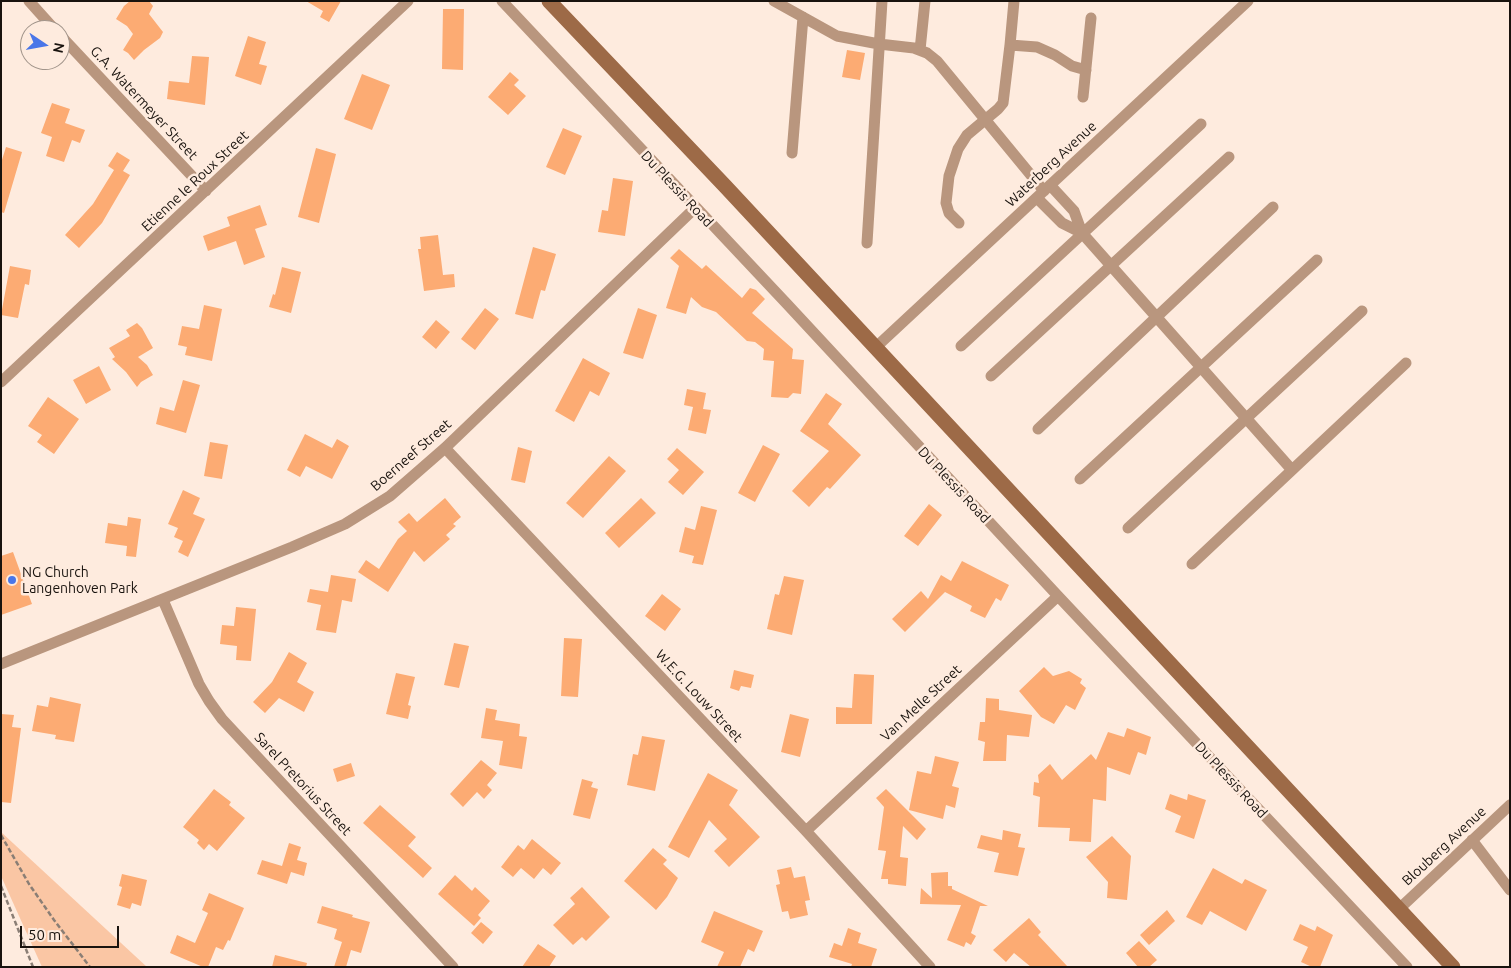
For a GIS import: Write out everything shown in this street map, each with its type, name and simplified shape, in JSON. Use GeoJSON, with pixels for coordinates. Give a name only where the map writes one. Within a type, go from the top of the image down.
{"type":"FeatureCollection","features":[{"type":"Feature","properties":{"kind":"street"},"geometry":{"type":"LineString","coordinates":[[28,1],[46,20]]}},
{"type":"Feature","properties":{"kind":"street","name":"Etienne le Roux Street"},"geometry":{"type":"LineString","coordinates":[[1,382],[408,1]]}},
{"type":"Feature","properties":{"kind":"street","name":"Du Plessis Road"},"geometry":{"type":"LineString","coordinates":[[502,1],[1407,967]]}},
{"type":"Feature","properties":{"kind":"street"},"geometry":{"type":"LineString","coordinates":[[549,1],[725,186],[1453,967]]}},
{"type":"Feature","properties":{"kind":"street"},"geometry":{"type":"LineString","coordinates":[[774,1],[837,36],[901,46],[927,53],[937,61],[1044,191],[1062,222],[1082,232]]}},
{"type":"Feature","properties":{"kind":"street"},"geometry":{"type":"LineString","coordinates":[[867,243],[880,62],[879,44],[882,1]]}},
{"type":"Feature","properties":{"kind":"street"},"geometry":{"type":"LineString","coordinates":[[920,50],[925,1]]}},
{"type":"Feature","properties":{"kind":"street"},"geometry":{"type":"LineString","coordinates":[[959,223],[949,213],[946,203],[949,176],[958,150],[967,135],[1003,103],[1014,1]]}},
{"type":"Feature","properties":{"kind":"street","name":"Waterberg Avenue"},"geometry":{"type":"LineString","coordinates":[[875,348],[1248,1]]}},
{"type":"Feature","properties":{"kind":"street"},"geometry":{"type":"LineString","coordinates":[[792,153],[802,17]]}},
{"type":"Feature","properties":{"kind":"street"},"geometry":{"type":"LineString","coordinates":[[1083,97],[1091,18]]}},
{"type":"Feature","properties":{"kind":"street"},"geometry":{"type":"LineString","coordinates":[[1010,45],[1037,48],[1055,55],[1072,66],[1086,70]]}},
{"type":"Feature","properties":{"kind":"street","name":"G.A. Watermeyer Street"},"geometry":{"type":"LineString","coordinates":[[70,46],[206,191]]}},
{"type":"Feature","properties":{"kind":"street"},"geometry":{"type":"LineString","coordinates":[[961,346],[1082,232],[1201,124]]}},
{"type":"Feature","properties":{"kind":"street"},"geometry":{"type":"LineString","coordinates":[[991,376],[1229,157]]}},
{"type":"Feature","properties":{"kind":"street"},"geometry":{"type":"LineString","coordinates":[[1044,191],[1074,211],[1082,232],[1199,367],[1292,470]]}},
{"type":"Feature","properties":{"kind":"street"},"geometry":{"type":"LineString","coordinates":[[1038,429],[1273,207]]}},
{"type":"Feature","properties":{"kind":"street","name":"Boerneef Street"},"geometry":{"type":"LineString","coordinates":[[1,664],[163,600],[345,524],[390,496],[445,448],[695,208]]}},
{"type":"Feature","properties":{"kind":"street"},"geometry":{"type":"LineString","coordinates":[[1080,479],[1316,260]]}},
{"type":"Feature","properties":{"kind":"street"},"geometry":{"type":"LineString","coordinates":[[1128,528],[1362,311]]}},
{"type":"Feature","properties":{"kind":"street"},"geometry":{"type":"LineString","coordinates":[[1192,564],[1406,363]]}},
{"type":"Feature","properties":{"kind":"street","name":"W.E.G. Louw Street"},"geometry":{"type":"LineString","coordinates":[[445,448],[806,831],[930,967]]}},
{"type":"Feature","properties":{"kind":"street","name":"Van Melle Street"},"geometry":{"type":"LineString","coordinates":[[806,831],[1058,596]]}},
{"type":"Feature","properties":{"kind":"street","name":"Sarel Pretorius Street"},"geometry":{"type":"LineString","coordinates":[[163,600],[199,684],[222,720],[454,967]]}},
{"type":"Feature","properties":{"kind":"street","name":"Blouberg Avenue"},"geometry":{"type":"LineString","coordinates":[[1399,909],[1510,805]]}},
{"type":"Feature","properties":{"kind":"street"},"geometry":{"type":"LineString","coordinates":[[1472,840],[1510,890]]}},
{"type":"Feature","properties":{"kind":"path"},"geometry":{"type":"LineString","coordinates":[[1,835],[29,884],[90,967]]}},
{"type":"Feature","properties":{"kind":"path"},"geometry":{"type":"LineString","coordinates":[[1,886],[33,967]]}},
{"type":"Feature","properties":{"kind":"shaded area"},"geometry":{"type":"Polygon","coordinates":[[[1,832],[147,967],[42,967],[1,876],[1,832]]]}},
{"type":"Feature","properties":{"kind":"building"},"geometry":{"type":"Polygon","coordinates":[[[130,1],[149,1],[153,6],[149,14],[163,32],[160,38],[134,60],[123,50],[133,34],[127,26],[116,19],[124,6],[130,1]]]}},
{"type":"Feature","properties":{"kind":"building"},"geometry":{"type":"Polygon","coordinates":[[[306,1],[341,1],[329,22],[320,17],[323,11],[306,1]]]}},
{"type":"Feature","properties":{"kind":"building"},"geometry":{"type":"Polygon","coordinates":[[[443,9],[464,9],[463,70],[442,69],[443,9]]]}},
{"type":"Feature","properties":{"kind":"building"},"geometry":{"type":"Polygon","coordinates":[[[248,36],[266,42],[259,64],[267,66],[261,85],[235,76],[248,36]]]}},
{"type":"Feature","properties":{"kind":"building"},"geometry":{"type":"Polygon","coordinates":[[[847,50],[865,53],[860,80],[842,77],[847,50]]]}},
{"type":"Feature","properties":{"kind":"building"},"geometry":{"type":"Polygon","coordinates":[[[192,56],[209,57],[205,105],[167,99],[169,81],[189,83],[192,56]]]}},
{"type":"Feature","properties":{"kind":"building"},"geometry":{"type":"Polygon","coordinates":[[[510,72],[519,80],[514,85],[526,96],[508,115],[488,97],[510,72]]]}},
{"type":"Feature","properties":{"kind":"building"},"geometry":{"type":"Polygon","coordinates":[[[362,74],[390,85],[372,130],[344,119],[362,74]]]}},
{"type":"Feature","properties":{"kind":"building"},"geometry":{"type":"Polygon","coordinates":[[[52,103],[70,109],[65,123],[85,130],[80,143],[72,140],[64,162],[46,156],[52,137],[41,133],[52,103]]]}},
{"type":"Feature","properties":{"kind":"building"},"geometry":{"type":"Polygon","coordinates":[[[563,128],[582,136],[565,175],[546,167],[563,128]]]}},
{"type":"Feature","properties":{"kind":"building"},"geometry":{"type":"Polygon","coordinates":[[[6,147],[22,152],[4,213],[1,212],[1,163],[6,147]]]}},
{"type":"Feature","properties":{"kind":"building"},"geometry":{"type":"Polygon","coordinates":[[[316,148],[336,154],[319,223],[298,217],[316,148]]]}},
{"type":"Feature","properties":{"kind":"building"},"geometry":{"type":"Polygon","coordinates":[[[117,152],[130,160],[123,171],[130,175],[102,223],[79,248],[65,235],[93,204],[114,170],[108,166],[117,152]]]}},
{"type":"Feature","properties":{"kind":"building"},"geometry":{"type":"Polygon","coordinates":[[[613,178],[633,181],[625,236],[598,232],[602,210],[608,211],[613,178]]]}},
{"type":"Feature","properties":{"kind":"building"},"geometry":{"type":"Polygon","coordinates":[[[260,205],[267,225],[255,229],[265,257],[244,265],[236,241],[208,251],[203,236],[230,226],[227,217],[260,205]]]}},
{"type":"Feature","properties":{"kind":"building"},"geometry":{"type":"Polygon","coordinates":[[[438,235],[443,275],[454,274],[455,287],[424,291],[418,249],[421,249],[420,237],[438,235]]]}},
{"type":"Feature","properties":{"kind":"building"},"geometry":{"type":"Polygon","coordinates":[[[533,247],[556,254],[545,291],[541,290],[533,319],[515,314],[533,247]]]}},
{"type":"Feature","properties":{"kind":"building"},"geometry":{"type":"Polygon","coordinates":[[[679,249],[702,269],[706,265],[742,298],[750,288],[756,290],[765,299],[752,313],[793,349],[792,359],[804,360],[801,394],[793,393],[788,398],[771,397],[774,361],[763,360],[764,349],[755,342],[747,341],[716,312],[702,307],[691,297],[686,314],[666,308],[679,266],[670,258],[679,249]]]}},
{"type":"Feature","properties":{"kind":"building"},"geometry":{"type":"Polygon","coordinates":[[[10,266],[31,270],[29,285],[25,284],[18,318],[1,315],[10,266]]]}},
{"type":"Feature","properties":{"kind":"building"},"geometry":{"type":"Polygon","coordinates":[[[282,267],[301,272],[291,313],[269,307],[273,294],[275,295],[282,267]]]}},
{"type":"Feature","properties":{"kind":"building"},"geometry":{"type":"Polygon","coordinates":[[[204,305],[222,309],[212,361],[185,355],[187,347],[178,345],[182,326],[199,329],[204,305]]]}},
{"type":"Feature","properties":{"kind":"building"},"geometry":{"type":"Polygon","coordinates":[[[485,308],[499,319],[475,350],[461,339],[485,308]]]}},
{"type":"Feature","properties":{"kind":"building"},"geometry":{"type":"Polygon","coordinates":[[[638,308],[657,315],[643,359],[623,353],[638,308]]]}},
{"type":"Feature","properties":{"kind":"building"},"geometry":{"type":"Polygon","coordinates":[[[436,320],[450,332],[436,349],[422,337],[436,320]]]}},
{"type":"Feature","properties":{"kind":"building"},"geometry":{"type":"Polygon","coordinates":[[[137,323],[142,328],[153,348],[138,357],[147,365],[153,375],[141,382],[137,387],[126,372],[112,359],[115,357],[109,348],[130,336],[126,330],[137,323]]]}},
{"type":"Feature","properties":{"kind":"building"},"geometry":{"type":"Polygon","coordinates":[[[583,358],[610,373],[599,396],[590,391],[574,422],[555,411],[583,358]]]}},
{"type":"Feature","properties":{"kind":"building"},"geometry":{"type":"Polygon","coordinates":[[[99,366],[111,390],[86,404],[73,380],[99,366]]]}},
{"type":"Feature","properties":{"kind":"building"},"geometry":{"type":"Polygon","coordinates":[[[183,380],[200,385],[186,433],[156,424],[160,407],[174,411],[183,380]]]}},
{"type":"Feature","properties":{"kind":"building"},"geometry":{"type":"Polygon","coordinates":[[[687,389],[706,393],[703,409],[711,410],[706,434],[688,430],[693,407],[684,405],[687,389]]]}},
{"type":"Feature","properties":{"kind":"building"},"geometry":{"type":"Polygon","coordinates":[[[826,393],[842,404],[828,424],[861,455],[830,489],[827,487],[809,507],[792,491],[829,451],[800,431],[826,393]]]}},
{"type":"Feature","properties":{"kind":"building"},"geometry":{"type":"Polygon","coordinates":[[[48,397],[79,419],[54,454],[37,442],[42,435],[28,426],[48,397]]]}},
{"type":"Feature","properties":{"kind":"building"},"geometry":{"type":"Polygon","coordinates":[[[305,434],[332,448],[337,439],[349,446],[332,479],[306,466],[300,477],[287,470],[305,434]]]}},
{"type":"Feature","properties":{"kind":"building"},"geometry":{"type":"Polygon","coordinates":[[[210,442],[228,445],[222,479],[204,476],[210,442]]]}},
{"type":"Feature","properties":{"kind":"building"},"geometry":{"type":"Polygon","coordinates":[[[763,445],[780,454],[755,502],[738,493],[763,445]]]}},
{"type":"Feature","properties":{"kind":"building"},"geometry":{"type":"Polygon","coordinates":[[[518,447],[532,451],[525,483],[511,480],[518,447]]]}},
{"type":"Feature","properties":{"kind":"building"},"geometry":{"type":"Polygon","coordinates":[[[677,448],[704,472],[683,495],[668,482],[679,470],[667,459],[677,448]]]}},
{"type":"Feature","properties":{"kind":"building"},"geometry":{"type":"Polygon","coordinates":[[[609,456],[626,471],[583,518],[566,503],[609,456]]]}},
{"type":"Feature","properties":{"kind":"building"},"geometry":{"type":"Polygon","coordinates":[[[183,490],[200,498],[193,514],[205,519],[188,557],[178,552],[183,541],[174,537],[178,528],[168,524],[183,490]]]}},
{"type":"Feature","properties":{"kind":"building"},"geometry":{"type":"Polygon","coordinates":[[[445,498],[461,517],[453,524],[456,526],[446,535],[450,539],[424,562],[414,551],[388,592],[358,572],[366,560],[379,569],[398,539],[407,531],[398,522],[409,513],[417,522],[445,498]]]}},
{"type":"Feature","properties":{"kind":"building"},"geometry":{"type":"Polygon","coordinates":[[[641,498],[656,513],[619,548],[605,533],[641,498]]]}},
{"type":"Feature","properties":{"kind":"building"},"geometry":{"type":"Polygon","coordinates":[[[929,504],[942,515],[918,546],[904,536],[929,504]]]}},
{"type":"Feature","properties":{"kind":"building"},"geometry":{"type":"Polygon","coordinates":[[[701,506],[717,510],[703,565],[692,563],[694,556],[679,552],[685,527],[695,530],[701,506]]]}},
{"type":"Feature","properties":{"kind":"building"},"geometry":{"type":"Polygon","coordinates":[[[128,517],[141,519],[136,557],[126,556],[127,546],[105,543],[108,523],[127,526],[128,517]]]}},
{"type":"Feature","properties":{"kind":"building","name":"NG Church Langenhoven Park"},"geometry":{"type":"Polygon","coordinates":[[[13,552],[32,604],[1,615],[1,556],[13,552]]]}},
{"type":"Feature","properties":{"kind":"building"},"geometry":{"type":"Polygon","coordinates":[[[962,561],[1009,585],[1001,601],[996,598],[985,618],[970,611],[972,606],[945,592],[905,632],[892,619],[921,591],[928,599],[941,575],[951,581],[962,561]]]}},
{"type":"Feature","properties":{"kind":"building"},"geometry":{"type":"Polygon","coordinates":[[[331,575],[356,579],[352,602],[342,600],[336,633],[316,630],[321,605],[307,602],[310,589],[328,592],[331,575]]]}},
{"type":"Feature","properties":{"kind":"building"},"geometry":{"type":"Polygon","coordinates":[[[784,576],[804,580],[792,635],[767,629],[775,594],[779,595],[784,576]]]}},
{"type":"Feature","properties":{"kind":"building"},"geometry":{"type":"Polygon","coordinates":[[[662,594],[681,609],[665,631],[645,616],[662,594]]]}},
{"type":"Feature","properties":{"kind":"building"},"geometry":{"type":"Polygon","coordinates":[[[236,607],[256,609],[251,661],[236,660],[237,646],[220,644],[222,625],[234,626],[236,607]]]}},
{"type":"Feature","properties":{"kind":"building"},"geometry":{"type":"Polygon","coordinates":[[[564,638],[582,639],[578,697],[561,696],[564,638]]]}},
{"type":"Feature","properties":{"kind":"building"},"geometry":{"type":"Polygon","coordinates":[[[454,643],[469,646],[459,688],[444,685],[454,643]]]}},
{"type":"Feature","properties":{"kind":"building"},"geometry":{"type":"Polygon","coordinates":[[[289,652],[307,663],[297,682],[314,692],[304,712],[279,698],[265,713],[253,702],[272,682],[289,652]]]}},
{"type":"Feature","properties":{"kind":"building"},"geometry":{"type":"Polygon","coordinates":[[[1044,667],[1053,676],[1069,671],[1082,679],[1080,683],[1086,688],[1075,710],[1066,705],[1054,724],[1041,717],[1019,691],[1044,667]]]}},
{"type":"Feature","properties":{"kind":"building"},"geometry":{"type":"Polygon","coordinates":[[[734,670],[754,675],[751,688],[741,686],[739,691],[730,688],[734,670]]]}},
{"type":"Feature","properties":{"kind":"building"},"geometry":{"type":"Polygon","coordinates":[[[396,673],[415,677],[408,705],[411,706],[408,719],[386,714],[396,673]]]}},
{"type":"Feature","properties":{"kind":"building"},"geometry":{"type":"Polygon","coordinates":[[[854,674],[874,675],[872,724],[836,724],[836,707],[852,708],[854,674]]]}},
{"type":"Feature","properties":{"kind":"building"},"geometry":{"type":"Polygon","coordinates":[[[50,697],[81,704],[74,742],[55,739],[56,735],[32,731],[37,705],[48,707],[50,697]]]}},
{"type":"Feature","properties":{"kind":"building"},"geometry":{"type":"Polygon","coordinates":[[[986,698],[999,699],[999,710],[1032,715],[1029,737],[1007,735],[1006,761],[983,761],[985,742],[978,740],[980,722],[985,722],[986,698]]]}},
{"type":"Feature","properties":{"kind":"building"},"geometry":{"type":"Polygon","coordinates":[[[486,708],[497,710],[495,720],[520,724],[519,736],[527,737],[522,769],[499,765],[503,741],[481,738],[486,708]]]}},
{"type":"Feature","properties":{"kind":"building"},"geometry":{"type":"Polygon","coordinates":[[[1,714],[14,715],[12,727],[21,728],[11,803],[1,802],[1,714]]]}},
{"type":"Feature","properties":{"kind":"building"},"geometry":{"type":"Polygon","coordinates":[[[790,714],[809,719],[800,757],[781,752],[790,714]]]}},
{"type":"Feature","properties":{"kind":"building"},"geometry":{"type":"Polygon","coordinates":[[[1127,728],[1151,737],[1146,755],[1138,752],[1130,775],[1107,767],[1106,801],[1093,799],[1091,842],[1069,841],[1070,828],[1038,827],[1040,797],[1033,795],[1034,782],[1039,783],[1038,775],[1050,764],[1062,780],[1091,754],[1096,760],[1108,732],[1124,737],[1127,728]]]}},
{"type":"Feature","properties":{"kind":"building"},"geometry":{"type":"Polygon","coordinates":[[[642,736],[665,740],[655,791],[627,785],[633,754],[638,755],[642,736]]]}},
{"type":"Feature","properties":{"kind":"building"},"geometry":{"type":"Polygon","coordinates":[[[935,756],[959,762],[952,786],[959,788],[955,808],[946,805],[943,819],[909,810],[917,771],[931,774],[935,756]]]}},
{"type":"Feature","properties":{"kind":"building"},"geometry":{"type":"Polygon","coordinates":[[[481,760],[497,773],[487,785],[492,790],[484,799],[477,792],[463,807],[450,794],[481,760]]]}},
{"type":"Feature","properties":{"kind":"building"},"geometry":{"type":"Polygon","coordinates":[[[351,763],[355,776],[337,782],[333,769],[351,763]]]}},
{"type":"Feature","properties":{"kind":"building"},"geometry":{"type":"Polygon","coordinates":[[[708,773],[738,790],[729,805],[760,837],[729,867],[714,851],[727,839],[709,820],[689,858],[668,847],[708,773]]]}},
{"type":"Feature","properties":{"kind":"building"},"geometry":{"type":"Polygon","coordinates":[[[582,779],[593,782],[591,787],[598,789],[590,819],[573,815],[582,779]]]}},
{"type":"Feature","properties":{"kind":"building"},"geometry":{"type":"Polygon","coordinates":[[[214,789],[231,802],[229,805],[245,818],[217,851],[209,844],[204,850],[197,843],[199,840],[183,827],[214,789]]]}},
{"type":"Feature","properties":{"kind":"building"},"geometry":{"type":"Polygon","coordinates":[[[886,789],[926,829],[917,840],[903,826],[900,857],[908,858],[906,886],[888,884],[888,879],[881,879],[886,851],[878,850],[884,807],[876,798],[886,789]]]}},
{"type":"Feature","properties":{"kind":"building"},"geometry":{"type":"Polygon","coordinates":[[[1170,794],[1187,800],[1188,794],[1206,800],[1194,839],[1175,832],[1181,816],[1165,809],[1170,794]]]}},
{"type":"Feature","properties":{"kind":"building"},"geometry":{"type":"Polygon","coordinates":[[[380,805],[416,837],[408,846],[432,868],[423,878],[363,823],[380,805]]]}},
{"type":"Feature","properties":{"kind":"building"},"geometry":{"type":"Polygon","coordinates":[[[1003,830],[1021,834],[1018,847],[1025,848],[1018,876],[994,872],[999,853],[977,848],[981,835],[1002,840],[1003,830]]]}},
{"type":"Feature","properties":{"kind":"building"},"geometry":{"type":"Polygon","coordinates":[[[1112,836],[1131,856],[1127,900],[1107,898],[1108,882],[1086,857],[1112,836]]]}},
{"type":"Feature","properties":{"kind":"building"},"geometry":{"type":"Polygon","coordinates":[[[532,839],[561,863],[551,875],[543,868],[534,879],[521,868],[513,877],[501,867],[518,845],[524,850],[532,839]]]}},
{"type":"Feature","properties":{"kind":"building"},"geometry":{"type":"Polygon","coordinates":[[[289,843],[301,847],[297,860],[307,863],[304,876],[291,872],[287,884],[257,874],[262,860],[282,866],[289,843]]]}},
{"type":"Feature","properties":{"kind":"building"},"geometry":{"type":"Polygon","coordinates":[[[653,848],[667,860],[663,864],[678,878],[667,897],[656,910],[624,881],[653,848]]]}},
{"type":"Feature","properties":{"kind":"building"},"geometry":{"type":"Polygon","coordinates":[[[791,867],[794,878],[805,876],[810,900],[805,901],[808,915],[790,919],[788,911],[782,912],[776,885],[780,884],[777,870],[791,867]]]}},
{"type":"Feature","properties":{"kind":"building"},"geometry":{"type":"Polygon","coordinates":[[[1213,868],[1242,884],[1245,879],[1267,890],[1246,931],[1210,911],[1202,925],[1186,917],[1213,868]]]}},
{"type":"Feature","properties":{"kind":"building"},"geometry":{"type":"Polygon","coordinates":[[[948,872],[948,886],[952,886],[952,889],[988,906],[980,906],[971,933],[976,936],[971,945],[966,942],[964,947],[947,940],[961,905],[920,904],[921,888],[932,898],[931,873],[948,872]]]}},
{"type":"Feature","properties":{"kind":"building"},"geometry":{"type":"Polygon","coordinates":[[[122,874],[147,880],[141,906],[132,903],[130,909],[117,905],[122,887],[119,886],[122,874]]]}},
{"type":"Feature","properties":{"kind":"building"},"geometry":{"type":"Polygon","coordinates":[[[455,875],[472,891],[475,887],[490,901],[478,915],[481,918],[474,926],[438,894],[455,875]]]}},
{"type":"Feature","properties":{"kind":"building"},"geometry":{"type":"Polygon","coordinates":[[[582,887],[610,917],[586,941],[582,937],[573,945],[553,925],[575,904],[570,898],[582,887]]]}},
{"type":"Feature","properties":{"kind":"building"},"geometry":{"type":"Polygon","coordinates":[[[209,893],[244,908],[230,941],[228,940],[223,950],[216,947],[208,967],[203,967],[170,953],[177,935],[195,943],[208,913],[202,910],[209,893]]]}},
{"type":"Feature","properties":{"kind":"building"},"geometry":{"type":"Polygon","coordinates":[[[322,906],[370,922],[361,953],[351,950],[346,967],[334,967],[342,942],[334,939],[337,929],[317,923],[322,906]]]}},
{"type":"Feature","properties":{"kind":"building"},"geometry":{"type":"Polygon","coordinates":[[[1167,910],[1175,921],[1149,945],[1140,935],[1167,910]]]}},
{"type":"Feature","properties":{"kind":"building"},"geometry":{"type":"Polygon","coordinates":[[[714,911],[763,931],[754,952],[748,949],[740,967],[717,967],[724,952],[701,942],[714,911]]]}},
{"type":"Feature","properties":{"kind":"building"},"geometry":{"type":"Polygon","coordinates":[[[1029,918],[1041,932],[1038,935],[1068,967],[1031,967],[1014,953],[1006,962],[993,950],[1029,918]]]}},
{"type":"Feature","properties":{"kind":"building"},"geometry":{"type":"Polygon","coordinates":[[[481,922],[493,932],[483,944],[471,933],[481,922]]]}},
{"type":"Feature","properties":{"kind":"building"},"geometry":{"type":"Polygon","coordinates":[[[1300,924],[1315,931],[1317,926],[1333,935],[1320,967],[1312,967],[1301,962],[1308,947],[1293,940],[1300,924]]]}},
{"type":"Feature","properties":{"kind":"building"},"geometry":{"type":"Polygon","coordinates":[[[848,928],[861,933],[858,943],[877,949],[871,967],[851,967],[852,964],[829,957],[834,943],[842,946],[848,928]]]}},
{"type":"Feature","properties":{"kind":"building"},"geometry":{"type":"Polygon","coordinates":[[[1139,941],[1157,960],[1149,967],[1138,967],[1126,953],[1139,941]]]}},
{"type":"Feature","properties":{"kind":"building"},"geometry":{"type":"Polygon","coordinates":[[[538,944],[556,956],[549,967],[522,967],[538,944]]]}},
{"type":"Feature","properties":{"kind":"building"},"geometry":{"type":"Polygon","coordinates":[[[275,955],[307,963],[306,967],[272,967],[275,955]]]}},
{"type":"Feature","properties":{"kind":"place","name":"NG Church Langenhoven Park"},"geometry":{"type":"Point","coordinates":[12,580]}}]}
